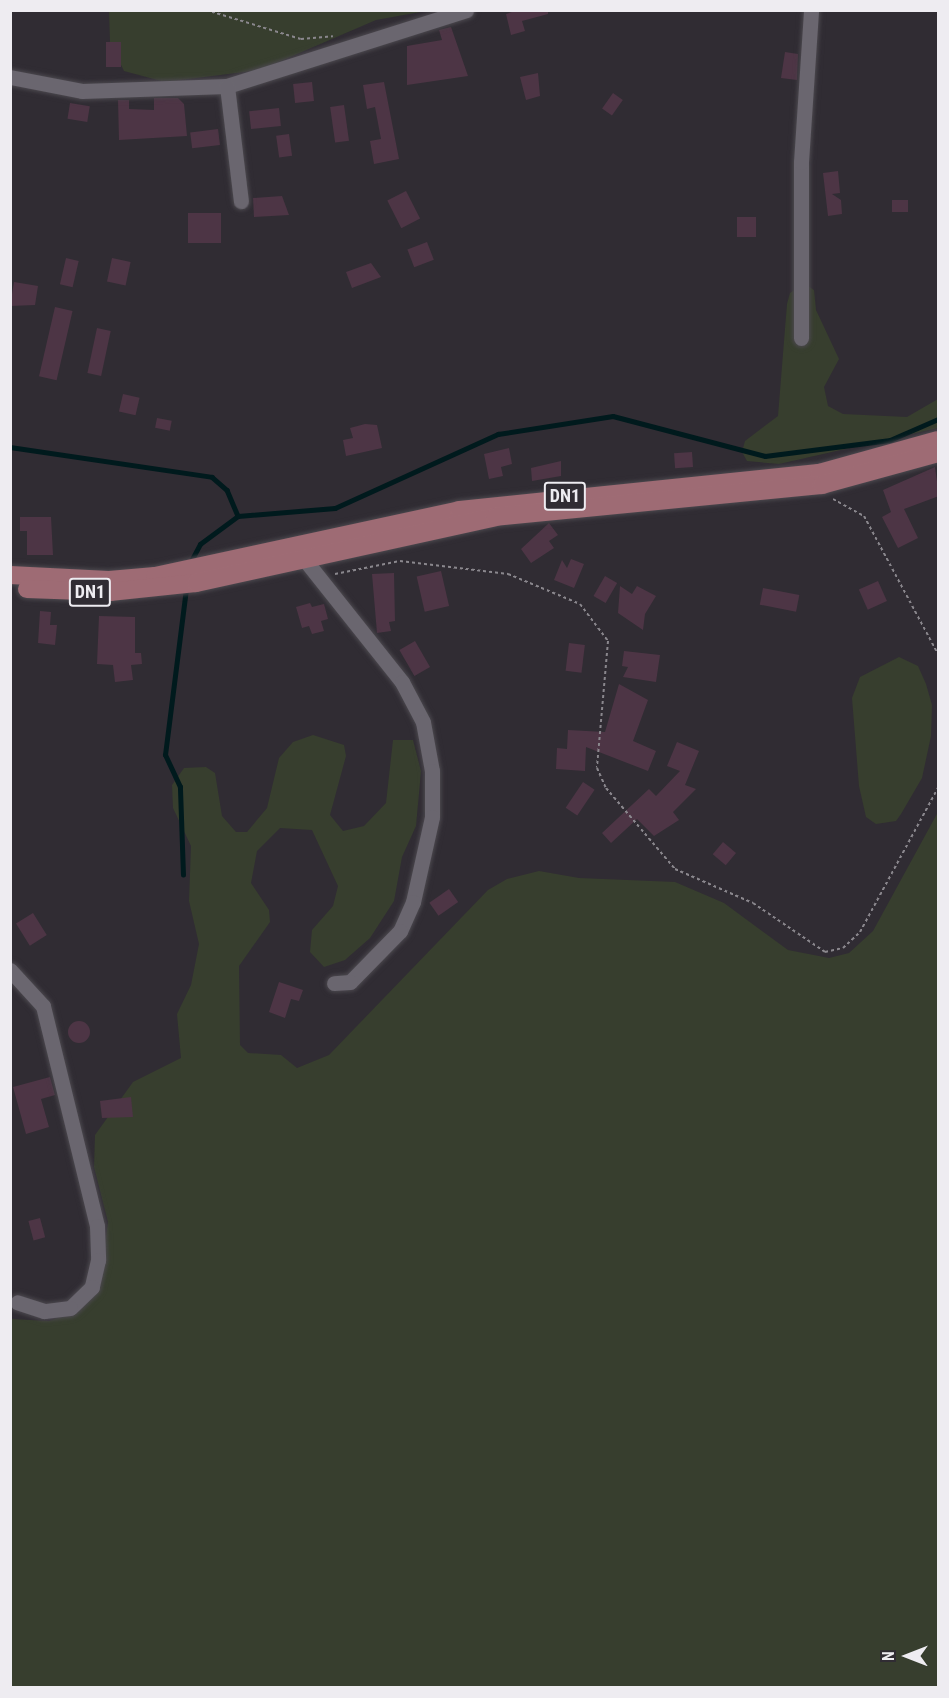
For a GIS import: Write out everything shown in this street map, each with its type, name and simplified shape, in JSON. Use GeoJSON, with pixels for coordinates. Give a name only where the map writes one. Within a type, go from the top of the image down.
{"type":"FeatureCollection","features":[{"type":"Feature","properties":{"kind":"main road","name":"DN1"},"geometry":{"type":"LineString","coordinates":[[195,576],[459,510],[819,473],[939,440]]}},
{"type":"Feature","properties":{"kind":"main road","name":"DN1"},"geometry":{"type":"LineString","coordinates":[[10,587],[110,592],[168,580],[305,560],[495,517],[822,485],[939,453]]}},
{"type":"Feature","properties":{"kind":"main road","name":"DN1"},"geometry":{"type":"LineString","coordinates":[[10,575],[109,580],[168,580]]}},
{"type":"Feature","properties":{"kind":"street"},"geometry":{"type":"LineString","coordinates":[[10,77],[82,91],[227,86],[466,10]]}},
{"type":"Feature","properties":{"kind":"street"},"geometry":{"type":"LineString","coordinates":[[801,338],[801,162],[811,10]]}},
{"type":"Feature","properties":{"kind":"street"},"geometry":{"type":"LineString","coordinates":[[227,86],[241,201]]}},
{"type":"Feature","properties":{"kind":"street"},"geometry":{"type":"LineString","coordinates":[[305,560],[317,578],[402,682],[423,722],[432,771],[432,817],[413,902],[400,931],[350,982],[334,983]]}},
{"type":"Feature","properties":{"kind":"street"},"geometry":{"type":"LineString","coordinates":[[10,970],[43,1006],[97,1226],[98,1260],[92,1287],[70,1308],[44,1311],[17,1302]]}},
{"type":"Feature","properties":{"kind":"path"},"geometry":{"type":"LineString","coordinates":[[206,10],[301,39],[343,35]]}},
{"type":"Feature","properties":{"kind":"path"},"geometry":{"type":"LineString","coordinates":[[822,485],[841,504],[864,516],[939,654]]}},
{"type":"Feature","properties":{"kind":"path"},"geometry":{"type":"LineString","coordinates":[[317,578],[400,561],[508,574],[580,604],[608,641],[597,768],[606,788],[675,869],[753,903],[825,952],[843,948],[860,932],[939,788]]}},
{"type":"Feature","properties":{"kind":"green space"},"geometry":{"type":"Polygon","coordinates":[[[109,11],[426,11],[376,20],[260,70],[165,82],[124,71],[110,42],[109,11]]]}},
{"type":"Feature","properties":{"kind":"green space"},"geometry":{"type":"Polygon","coordinates":[[[804,283],[814,290],[816,310],[839,359],[824,387],[828,406],[843,414],[907,417],[938,399],[938,428],[779,464],[747,461],[742,452],[745,441],[778,416],[787,304],[790,293],[804,283]]]}},
{"type":"Feature","properties":{"kind":"green space"},"geometry":{"type":"Polygon","coordinates":[[[899,657],[918,666],[926,684],[932,705],[931,736],[922,778],[901,814],[896,821],[876,824],[866,817],[859,786],[852,698],[860,677],[899,657]]]}},
{"type":"Feature","properties":{"kind":"green space"},"geometry":{"type":"Polygon","coordinates":[[[313,735],[344,745],[346,756],[330,815],[343,831],[364,826],[386,803],[393,740],[413,740],[421,771],[416,826],[402,857],[394,901],[370,938],[345,960],[324,967],[310,952],[312,930],[333,906],[338,886],[312,830],[280,828],[257,851],[251,883],[269,910],[270,922],[239,966],[240,1045],[248,1053],[281,1055],[297,1068],[329,1055],[488,890],[507,879],[539,871],[579,878],[675,882],[724,903],[788,950],[829,958],[849,953],[873,931],[938,812],[938,1687],[11,1688],[11,1319],[49,1321],[69,1314],[99,1285],[108,1222],[94,1167],[95,1135],[133,1082],[181,1058],[177,1014],[191,985],[199,944],[189,901],[191,846],[173,808],[172,785],[184,768],[206,767],[215,773],[222,816],[236,832],[247,832],[267,808],[279,758],[293,742],[313,735]]]}},
{"type":"Feature","properties":{"kind":"building"},"geometry":{"type":"Polygon","coordinates":[[[518,10],[548,10],[548,14],[522,21],[525,31],[511,35],[506,14],[518,10]]]}},
{"type":"Feature","properties":{"kind":"building"},"geometry":{"type":"Polygon","coordinates":[[[451,27],[468,76],[407,85],[407,46],[442,40],[439,30],[451,27]]]}},
{"type":"Feature","properties":{"kind":"building"},"geometry":{"type":"Polygon","coordinates":[[[106,42],[121,42],[121,67],[106,67],[106,42]]]}},
{"type":"Feature","properties":{"kind":"building"},"geometry":{"type":"Polygon","coordinates":[[[785,52],[798,54],[797,80],[781,78],[785,52]]]}},
{"type":"Feature","properties":{"kind":"building"},"geometry":{"type":"Polygon","coordinates":[[[538,73],[540,96],[526,100],[520,77],[538,73]]]}},
{"type":"Feature","properties":{"kind":"building"},"geometry":{"type":"Polygon","coordinates":[[[312,82],[314,101],[295,103],[293,84],[312,82]]]}},
{"type":"Feature","properties":{"kind":"building"},"geometry":{"type":"Polygon","coordinates":[[[384,82],[399,159],[374,164],[370,141],[381,139],[375,107],[367,109],[363,85],[384,82]]]}},
{"type":"Feature","properties":{"kind":"building"},"geometry":{"type":"Polygon","coordinates":[[[613,93],[623,100],[612,115],[602,109],[613,93]]]}},
{"type":"Feature","properties":{"kind":"building"},"geometry":{"type":"Polygon","coordinates":[[[154,98],[178,98],[184,104],[187,136],[119,140],[118,100],[129,100],[129,109],[154,110],[154,98]]]}},
{"type":"Feature","properties":{"kind":"building"},"geometry":{"type":"Polygon","coordinates":[[[70,103],[90,106],[87,122],[67,119],[70,103]]]}},
{"type":"Feature","properties":{"kind":"building"},"geometry":{"type":"Polygon","coordinates":[[[344,105],[349,141],[335,143],[330,107],[344,105]]]}},
{"type":"Feature","properties":{"kind":"building"},"geometry":{"type":"Polygon","coordinates":[[[279,108],[281,126],[251,129],[249,111],[279,108]]]}},
{"type":"Feature","properties":{"kind":"building"},"geometry":{"type":"Polygon","coordinates":[[[218,129],[220,145],[192,148],[190,132],[218,129]]]}},
{"type":"Feature","properties":{"kind":"building"},"geometry":{"type":"Polygon","coordinates":[[[289,134],[292,156],[279,158],[276,136],[289,134]]]}},
{"type":"Feature","properties":{"kind":"building"},"geometry":{"type":"Polygon","coordinates":[[[838,171],[840,193],[832,194],[841,200],[842,214],[828,216],[823,173],[838,171]]]}},
{"type":"Feature","properties":{"kind":"building"},"geometry":{"type":"Polygon","coordinates":[[[406,191],[420,219],[401,228],[387,201],[406,191]]]}},
{"type":"Feature","properties":{"kind":"building"},"geometry":{"type":"Polygon","coordinates":[[[282,196],[289,215],[254,217],[253,198],[282,196]]]}},
{"type":"Feature","properties":{"kind":"building"},"geometry":{"type":"Polygon","coordinates":[[[892,200],[908,200],[908,212],[892,212],[892,200]]]}},
{"type":"Feature","properties":{"kind":"building"},"geometry":{"type":"Polygon","coordinates":[[[188,213],[221,213],[221,243],[188,243],[188,213]]]}},
{"type":"Feature","properties":{"kind":"building"},"geometry":{"type":"Polygon","coordinates":[[[737,217],[756,217],[756,237],[737,237],[737,217]]]}},
{"type":"Feature","properties":{"kind":"building"},"geometry":{"type":"Polygon","coordinates":[[[427,242],[434,260],[414,267],[407,250],[427,242]]]}},
{"type":"Feature","properties":{"kind":"building"},"geometry":{"type":"Polygon","coordinates":[[[66,258],[79,261],[73,287],[60,284],[66,258]]]}},
{"type":"Feature","properties":{"kind":"building"},"geometry":{"type":"Polygon","coordinates":[[[112,258],[131,262],[126,285],[107,281],[112,258]]]}},
{"type":"Feature","properties":{"kind":"building"},"geometry":{"type":"Polygon","coordinates":[[[371,263],[381,277],[352,288],[346,272],[371,263]]]}},
{"type":"Feature","properties":{"kind":"building"},"geometry":{"type":"Polygon","coordinates":[[[14,282],[38,286],[35,305],[10,306],[14,282]]]}},
{"type":"Feature","properties":{"kind":"building"},"geometry":{"type":"Polygon","coordinates":[[[55,307],[73,311],[57,380],[39,376],[55,307]]]}},
{"type":"Feature","properties":{"kind":"building"},"geometry":{"type":"Polygon","coordinates":[[[97,328],[111,331],[101,376],[87,373],[97,328]]]}},
{"type":"Feature","properties":{"kind":"building"},"geometry":{"type":"Polygon","coordinates":[[[123,394],[140,398],[136,415],[119,412],[123,394]]]}},
{"type":"Feature","properties":{"kind":"building"},"geometry":{"type":"Polygon","coordinates":[[[157,418],[172,421],[170,431],[155,428],[157,418]]]}},
{"type":"Feature","properties":{"kind":"building"},"geometry":{"type":"Polygon","coordinates":[[[365,424],[377,425],[382,448],[346,456],[343,440],[353,438],[350,428],[365,424]]]}},
{"type":"Feature","properties":{"kind":"building"},"geometry":{"type":"Polygon","coordinates":[[[509,448],[512,464],[501,467],[503,476],[489,479],[484,454],[509,448]]]}},
{"type":"Feature","properties":{"kind":"building"},"geometry":{"type":"Polygon","coordinates":[[[692,452],[693,467],[675,468],[674,453],[692,452]]]}},
{"type":"Feature","properties":{"kind":"building"},"geometry":{"type":"Polygon","coordinates":[[[561,461],[561,476],[532,481],[531,468],[561,461]]]}},
{"type":"Feature","properties":{"kind":"building"},"geometry":{"type":"Polygon","coordinates":[[[935,467],[939,496],[904,509],[918,538],[898,548],[882,517],[891,512],[883,490],[935,467]]]}},
{"type":"Feature","properties":{"kind":"building"},"geometry":{"type":"Polygon","coordinates":[[[20,517],[51,517],[53,555],[27,555],[27,531],[20,531],[20,517]]]}},
{"type":"Feature","properties":{"kind":"building"},"geometry":{"type":"Polygon","coordinates":[[[549,523],[558,535],[549,541],[554,548],[531,563],[521,549],[549,523]]]}},
{"type":"Feature","properties":{"kind":"building"},"geometry":{"type":"Polygon","coordinates":[[[571,559],[584,564],[574,588],[554,580],[562,560],[567,568],[571,559]]]}},
{"type":"Feature","properties":{"kind":"building"},"geometry":{"type":"Polygon","coordinates":[[[441,571],[449,606],[425,612],[417,577],[441,571]]]}},
{"type":"Feature","properties":{"kind":"building"},"geometry":{"type":"Polygon","coordinates":[[[394,573],[395,621],[389,622],[391,631],[377,633],[372,574],[394,573]]]}},
{"type":"Feature","properties":{"kind":"building"},"geometry":{"type":"Polygon","coordinates":[[[605,576],[617,583],[606,603],[594,596],[605,576]]]}},
{"type":"Feature","properties":{"kind":"building"},"geometry":{"type":"Polygon","coordinates":[[[878,581],[887,601],[868,610],[859,590],[878,581]]]}},
{"type":"Feature","properties":{"kind":"building"},"geometry":{"type":"Polygon","coordinates":[[[620,586],[632,594],[637,586],[656,596],[645,614],[643,630],[618,613],[620,586]]]}},
{"type":"Feature","properties":{"kind":"building"},"geometry":{"type":"Polygon","coordinates":[[[763,588],[799,595],[796,612],[760,605],[763,588]]]}},
{"type":"Feature","properties":{"kind":"building"},"geometry":{"type":"Polygon","coordinates":[[[310,603],[312,607],[324,604],[328,619],[321,621],[324,631],[312,634],[309,626],[302,628],[296,607],[310,603]]]}},
{"type":"Feature","properties":{"kind":"building"},"geometry":{"type":"Polygon","coordinates":[[[40,611],[51,612],[50,625],[57,625],[55,645],[38,643],[40,611]]]}},
{"type":"Feature","properties":{"kind":"building"},"geometry":{"type":"Polygon","coordinates":[[[99,616],[135,617],[135,653],[141,653],[142,664],[131,665],[133,680],[115,682],[113,665],[97,664],[99,616]]]}},
{"type":"Feature","properties":{"kind":"building"},"geometry":{"type":"Polygon","coordinates":[[[415,641],[430,667],[414,676],[399,650],[415,641]]]}},
{"type":"Feature","properties":{"kind":"building"},"geometry":{"type":"Polygon","coordinates":[[[569,643],[585,645],[581,673],[566,671],[569,643]]]}},
{"type":"Feature","properties":{"kind":"building"},"geometry":{"type":"Polygon","coordinates":[[[624,651],[660,655],[656,682],[623,677],[628,667],[622,666],[624,651]]]}},
{"type":"Feature","properties":{"kind":"building"},"geometry":{"type":"Polygon","coordinates":[[[619,684],[648,700],[633,741],[656,751],[648,771],[586,747],[585,771],[556,769],[557,748],[567,749],[568,730],[605,732],[619,684]]]}},
{"type":"Feature","properties":{"kind":"building"},"geometry":{"type":"Polygon","coordinates":[[[677,742],[699,751],[685,785],[696,789],[673,812],[679,820],[654,836],[637,819],[611,843],[602,833],[649,789],[656,796],[680,771],[667,766],[677,742]]]}},
{"type":"Feature","properties":{"kind":"building"},"geometry":{"type":"Polygon","coordinates":[[[583,782],[595,790],[577,816],[566,808],[583,782]]]}},
{"type":"Feature","properties":{"kind":"building"},"geometry":{"type":"Polygon","coordinates":[[[723,842],[736,853],[726,865],[713,854],[723,842]]]}},
{"type":"Feature","properties":{"kind":"building"},"geometry":{"type":"Polygon","coordinates":[[[449,889],[458,902],[439,916],[429,903],[449,889]]]}},
{"type":"Feature","properties":{"kind":"building"},"geometry":{"type":"Polygon","coordinates":[[[33,913],[47,935],[30,946],[16,924],[33,913]]]}},
{"type":"Feature","properties":{"kind":"building"},"geometry":{"type":"Polygon","coordinates":[[[279,982],[303,990],[299,1001],[291,999],[285,1018],[269,1012],[279,982]]]}},
{"type":"Feature","properties":{"kind":"building"},"geometry":{"type":"Polygon","coordinates":[[[79,1021],[87,1024],[90,1032],[87,1040],[79,1043],[71,1040],[68,1032],[71,1024],[79,1021]]]}},
{"type":"Feature","properties":{"kind":"building"},"geometry":{"type":"Polygon","coordinates":[[[50,1077],[55,1095],[41,1099],[49,1127],[26,1134],[13,1087],[50,1077]]]}},
{"type":"Feature","properties":{"kind":"building"},"geometry":{"type":"Polygon","coordinates":[[[131,1097],[133,1117],[102,1118],[100,1101],[131,1097]]]}},
{"type":"Feature","properties":{"kind":"building"},"geometry":{"type":"Polygon","coordinates":[[[40,1218],[45,1237],[34,1240],[28,1221],[40,1218]]]}},
{"type":"Feature","properties":{"kind":"waterway"},"geometry":{"type":"LineString","coordinates":[[190,563],[200,544],[238,516],[335,508],[498,434],[613,416],[765,456],[890,440],[938,419]]}},
{"type":"Feature","properties":{"kind":"waterway"},"geometry":{"type":"LineString","coordinates":[[10,447],[212,477],[227,490],[238,516]]}},
{"type":"Feature","properties":{"kind":"waterway"},"geometry":{"type":"LineString","coordinates":[[183,875],[180,787],[165,755],[186,589]]}}]}
